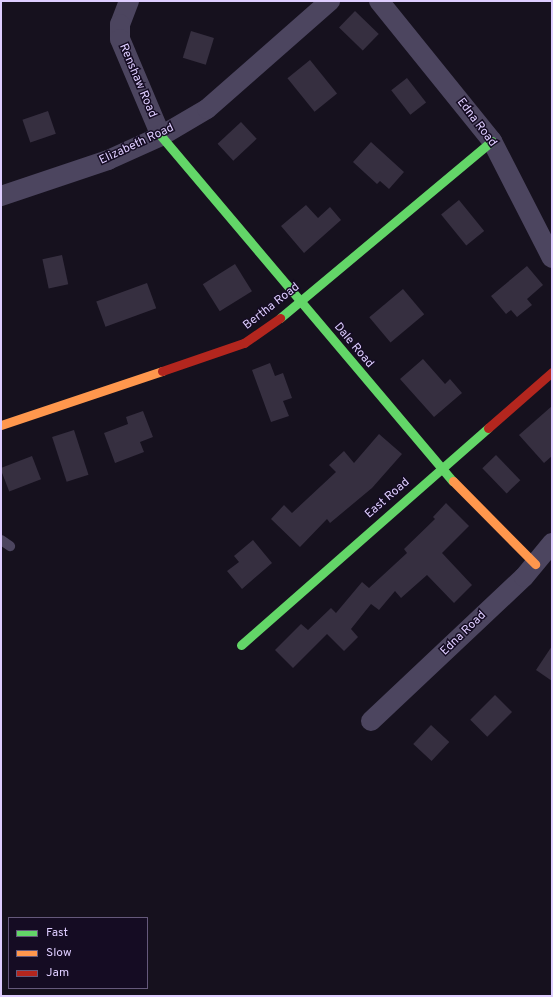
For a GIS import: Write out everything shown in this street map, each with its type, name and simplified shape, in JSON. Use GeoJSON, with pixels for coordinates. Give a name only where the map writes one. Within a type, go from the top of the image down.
{"type":"FeatureCollection","features":[{"type":"Feature","properties":{"kind":"street","name":"Renshaw Road"},"geometry":{"type":"LineString","coordinates":[[129,1],[120,24],[120,39],[161,136]]}},
{"type":"Feature","properties":{"kind":"street","name":"Elizabeth Road"},"geometry":{"type":"LineString","coordinates":[[1,196],[108,160],[161,136],[206,109],[330,1]]}},
{"type":"Feature","properties":{"kind":"street","name":"Edna Road"},"geometry":{"type":"LineString","coordinates":[[379,1],[492,141],[552,258]]}},
{"type":"Feature","properties":{"kind":"street","name":"Dale Road"},"geometry":{"type":"LineString","coordinates":[[161,136],[299,302],[441,468],[535,564]]}},
{"type":"Feature","properties":{"kind":"street","name":"Bertha Road"},"geometry":{"type":"LineString","coordinates":[[1,425],[244,343],[299,302],[492,141]]}},
{"type":"Feature","properties":{"kind":"street","name":"East Road"},"geometry":{"type":"LineString","coordinates":[[241,645],[552,372]]}},
{"type":"Feature","properties":{"kind":"street","name":"Edna Road"},"geometry":{"type":"LineString","coordinates":[[371,721],[535,564],[552,543]]}},
{"type":"Feature","properties":{"kind":"lane"},"geometry":{"type":"LineString","coordinates":[[1,540],[10,546]]}},
{"type":"Feature","properties":{"kind":"building"},"geometry":{"type":"Polygon","coordinates":[[[355,11],[379,34],[363,50],[339,28],[355,11]]]}},
{"type":"Feature","properties":{"kind":"building"},"geometry":{"type":"Polygon","coordinates":[[[191,31],[214,38],[206,65],[183,58],[191,31]]]}},
{"type":"Feature","properties":{"kind":"building"},"geometry":{"type":"Polygon","coordinates":[[[310,60],[337,93],[315,112],[287,78],[310,60]]]}},
{"type":"Feature","properties":{"kind":"building"},"geometry":{"type":"Polygon","coordinates":[[[407,78],[426,102],[410,115],[391,90],[407,78]]]}},
{"type":"Feature","properties":{"kind":"building"},"geometry":{"type":"Polygon","coordinates":[[[48,111],[56,134],[30,142],[22,120],[48,111]]]}},
{"type":"Feature","properties":{"kind":"building"},"geometry":{"type":"Polygon","coordinates":[[[241,122],[257,139],[233,161],[218,144],[241,122]]]}},
{"type":"Feature","properties":{"kind":"building"},"geometry":{"type":"Polygon","coordinates":[[[371,142],[404,172],[389,189],[380,181],[377,184],[353,162],[371,142]]]}},
{"type":"Feature","properties":{"kind":"building"},"geometry":{"type":"Polygon","coordinates":[[[459,200],[484,231],[466,246],[441,214],[459,200]]]}},
{"type":"Feature","properties":{"kind":"building"},"geometry":{"type":"Polygon","coordinates":[[[306,205],[318,218],[330,207],[341,220],[304,253],[281,226],[306,205]]]}},
{"type":"Feature","properties":{"kind":"building"},"geometry":{"type":"Polygon","coordinates":[[[62,255],[68,284],[49,289],[42,259],[62,255]]]}},
{"type":"Feature","properties":{"kind":"building"},"geometry":{"type":"Polygon","coordinates":[[[235,264],[252,291],[220,311],[203,284],[235,264]]]}},
{"type":"Feature","properties":{"kind":"building"},"geometry":{"type":"Polygon","coordinates":[[[527,266],[543,285],[527,299],[532,305],[517,317],[511,310],[506,314],[491,296],[527,266]]]}},
{"type":"Feature","properties":{"kind":"building"},"geometry":{"type":"Polygon","coordinates":[[[147,283],[156,308],[105,327],[96,301],[147,283]]]}},
{"type":"Feature","properties":{"kind":"building"},"geometry":{"type":"Polygon","coordinates":[[[403,289],[424,314],[391,343],[369,317],[403,289]]]}},
{"type":"Feature","properties":{"kind":"building"},"geometry":{"type":"Polygon","coordinates":[[[423,359],[445,384],[450,379],[462,393],[434,417],[400,379],[423,359]]]}},
{"type":"Feature","properties":{"kind":"building"},"geometry":{"type":"Polygon","coordinates":[[[270,363],[275,376],[283,373],[292,398],[283,401],[289,416],[271,422],[252,370],[270,363]]]}},
{"type":"Feature","properties":{"kind":"building"},"geometry":{"type":"Polygon","coordinates":[[[552,406],[552,456],[544,463],[519,435],[552,406]]]}},
{"type":"Feature","properties":{"kind":"building"},"geometry":{"type":"Polygon","coordinates":[[[143,411],[153,437],[140,442],[144,452],[115,463],[104,433],[128,424],[126,417],[143,411]]]}},
{"type":"Feature","properties":{"kind":"building"},"geometry":{"type":"Polygon","coordinates":[[[74,430],[89,475],[67,482],[52,437],[74,430]]]}},
{"type":"Feature","properties":{"kind":"building"},"geometry":{"type":"Polygon","coordinates":[[[379,434],[402,454],[372,488],[330,523],[327,519],[300,547],[271,519],[284,505],[292,513],[336,472],[329,465],[344,451],[354,463],[379,434]]]}},
{"type":"Feature","properties":{"kind":"building"},"geometry":{"type":"Polygon","coordinates":[[[496,455],[520,480],[507,493],[482,468],[496,455]]]}},
{"type":"Feature","properties":{"kind":"building"},"geometry":{"type":"Polygon","coordinates":[[[32,456],[41,479],[9,492],[1,468],[32,456]]]}},
{"type":"Feature","properties":{"kind":"building"},"geometry":{"type":"Polygon","coordinates":[[[446,503],[469,526],[442,553],[472,585],[454,603],[427,575],[401,598],[395,591],[379,610],[371,604],[351,629],[358,637],[344,651],[327,634],[293,668],[275,650],[301,624],[308,630],[331,608],[336,613],[362,582],[369,588],[407,553],[404,549],[435,519],[433,517],[446,503]]]}},
{"type":"Feature","properties":{"kind":"building"},"geometry":{"type":"Polygon","coordinates":[[[253,540],[272,563],[242,589],[227,571],[239,562],[234,556],[253,540]]]}},
{"type":"Feature","properties":{"kind":"building"},"geometry":{"type":"Polygon","coordinates":[[[552,646],[552,681],[536,670],[552,646]]]}},
{"type":"Feature","properties":{"kind":"building"},"geometry":{"type":"Polygon","coordinates":[[[495,695],[512,712],[487,737],[470,720],[495,695]]]}},
{"type":"Feature","properties":{"kind":"building"},"geometry":{"type":"Polygon","coordinates":[[[431,725],[449,742],[432,761],[413,744],[431,725]]]}},
{"type":"Feature","properties":{"kind":"traffic: fast"},"geometry":{"type":"LineString","coordinates":[[161,136],[453,481]]}},
{"type":"Feature","properties":{"kind":"traffic: fast"},"geometry":{"type":"LineString","coordinates":[[280,318],[492,141]]}},
{"type":"Feature","properties":{"kind":"traffic: fast"},"geometry":{"type":"LineString","coordinates":[[241,645],[488,428]]}},
{"type":"Feature","properties":{"kind":"traffic: slow"},"geometry":{"type":"LineString","coordinates":[[1,425],[162,371]]}},
{"type":"Feature","properties":{"kind":"traffic: slow"},"geometry":{"type":"LineString","coordinates":[[453,481],[535,564]]}},
{"type":"Feature","properties":{"kind":"traffic: jam"},"geometry":{"type":"LineString","coordinates":[[162,371],[244,343],[280,318]]}},
{"type":"Feature","properties":{"kind":"traffic: jam"},"geometry":{"type":"LineString","coordinates":[[488,428],[552,372]]}}]}
